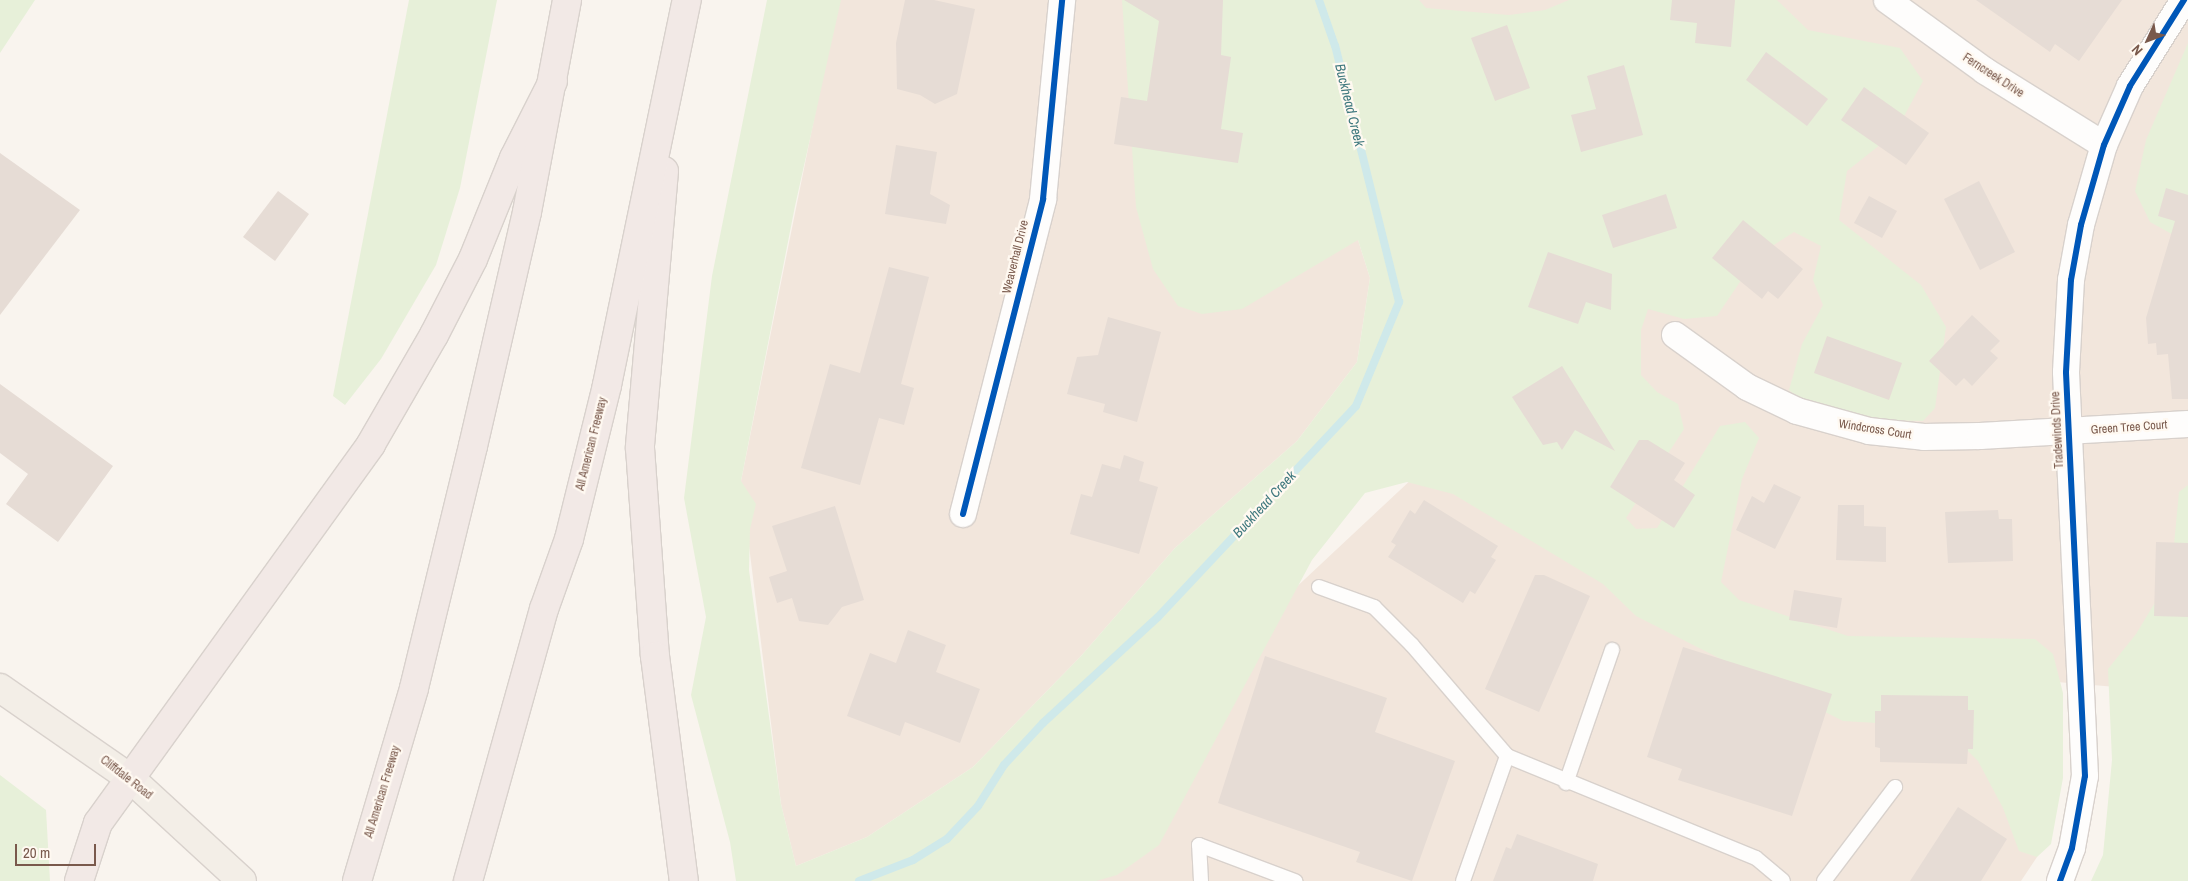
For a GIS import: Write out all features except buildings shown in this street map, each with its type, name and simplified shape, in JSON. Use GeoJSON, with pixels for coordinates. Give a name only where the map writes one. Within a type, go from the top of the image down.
{"type":"FeatureCollection","features":[{"type":"Feature","properties":{"kind":"highway","name":"All American Freeway"},"geometry":{"type":"LineString","coordinates":[[357,881],[414,688],[440,581],[527,212],[567,0]]}},
{"type":"Feature","properties":{"kind":"highway","name":"All American Freeway"},"geometry":{"type":"LineString","coordinates":[[468,881],[544,609],[569,538],[607,385],[617,325],[666,114],[687,0]]}},
{"type":"Feature","properties":{"kind":"highway"},"geometry":{"type":"LineString","coordinates":[[79,881],[98,823],[238,633],[371,444],[434,335],[473,259],[514,158],[553,81]]}},
{"type":"Feature","properties":{"kind":"highway"},"geometry":{"type":"LineString","coordinates":[[666,114],[663,215],[640,448],[655,656],[684,881]]}},
{"type":"Feature","properties":{"kind":"main road","name":"Cliffdale Road"},"geometry":{"type":"LineString","coordinates":[[0,688],[130,778],[236,875]]}},
{"type":"Feature","properties":{"kind":"street","name":"Weaverhall Drive"},"geometry":{"type":"LineString","coordinates":[[963,514],[1043,199],[1062,0]]}},
{"type":"Feature","properties":{"kind":"street","name":"Ferncreek Drive"},"geometry":{"type":"LineString","coordinates":[[1887,0],[1985,72],[2104,145]]}},
{"type":"Feature","properties":{"kind":"street","name":"Tradewinds Drive"},"geometry":{"type":"LineString","coordinates":[[2060,881],[2072,848],[2085,776],[2066,335],[2071,280],[2081,225],[2104,145],[2130,86],[2184,0]]}},
{"type":"Feature","properties":{"kind":"street","name":"Windcross Court"},"geometry":{"type":"LineString","coordinates":[[1674,335],[1748,387],[1832,423],[1924,437],[2070,432]]}},
{"type":"Feature","properties":{"kind":"street","name":"Green Tree Court"},"geometry":{"type":"LineString","coordinates":[[2070,432],[2188,424]]}},
{"type":"Feature","properties":{"kind":"lane"},"geometry":{"type":"LineString","coordinates":[[1319,587],[1374,607],[1412,645],[1507,756],[1566,783],[1756,858],[1783,881]]}},
{"type":"Feature","properties":{"kind":"lane"},"geometry":{"type":"LineString","coordinates":[[1566,783],[1612,650]]}},
{"type":"Feature","properties":{"kind":"lane"},"geometry":{"type":"LineString","coordinates":[[1463,881],[1507,756]]}},
{"type":"Feature","properties":{"kind":"lane"},"geometry":{"type":"LineString","coordinates":[[1824,881],[1894,787]]}},
{"type":"Feature","properties":{"kind":"lane"},"geometry":{"type":"LineString","coordinates":[[1201,881],[1199,846],[1295,881]]}},
{"type":"Feature","properties":{"kind":"shaded area"},"geometry":{"type":"Polygon","coordinates":[[[838,0],[1267,0],[1340,183],[1370,278],[1357,362],[1297,441],[1175,548],[1081,656],[973,767],[867,837],[796,866],[781,804],[741,481],[838,0]]]}},
{"type":"Feature","properties":{"kind":"shaded area"},"geometry":{"type":"Polygon","coordinates":[[[1358,0],[2188,0],[2188,693],[2045,681],[2037,857],[2021,881],[982,881],[1445,448],[1358,0]]]}},
{"type":"Feature","properties":{"kind":"green space"},"geometry":{"type":"Polygon","coordinates":[[[0,0],[35,0],[0,53],[0,0]]]}},
{"type":"Feature","properties":{"kind":"green space"},"geometry":{"type":"Polygon","coordinates":[[[409,0],[497,0],[460,188],[436,265],[381,359],[345,405],[333,396],[409,0]]]}},
{"type":"Feature","properties":{"kind":"green space"},"geometry":{"type":"Polygon","coordinates":[[[767,0],[841,0],[795,206],[741,481],[756,504],[750,529],[749,570],[781,804],[796,866],[867,837],[973,767],[1081,656],[1175,548],[1297,441],[1357,362],[1370,278],[1358,240],[1242,309],[1202,314],[1178,306],[1153,269],[1136,207],[1122,0],[1419,0],[1426,8],[1509,15],[1545,10],[1569,0],[1777,0],[1808,30],[1900,48],[1923,81],[1895,133],[1847,171],[1839,220],[1921,285],[1946,327],[1935,408],[1923,421],[1878,420],[1812,409],[1789,390],[1802,344],[1823,305],[1813,280],[1821,246],[1794,232],[1758,255],[1717,316],[1684,319],[1648,309],[1641,330],[1641,375],[1657,392],[1678,404],[1684,429],[1626,518],[1636,529],[1657,528],[1720,426],[1745,422],[1759,438],[1742,479],[1721,582],[1739,600],[1848,636],[2035,639],[2053,654],[2063,693],[2063,778],[2051,844],[2037,857],[2019,851],[2003,808],[1978,761],[1944,727],[1843,721],[1636,616],[1603,584],[1453,494],[1407,482],[1365,493],[1312,560],[1159,845],[1117,875],[1096,881],[736,881],[730,842],[691,695],[706,617],[684,498],[712,276],[767,0]]]}},
{"type":"Feature","properties":{"kind":"green space"},"geometry":{"type":"Polygon","coordinates":[[[2188,43],[2188,243],[2150,222],[2135,191],[2146,140],[2188,43]]]}},
{"type":"Feature","properties":{"kind":"green space"},"geometry":{"type":"Polygon","coordinates":[[[2188,485],[2188,881],[2091,881],[2103,855],[2112,760],[2108,669],[2136,634],[2171,576],[2179,492],[2188,485]]]}},
{"type":"Feature","properties":{"kind":"green space"},"geometry":{"type":"Polygon","coordinates":[[[0,775],[46,810],[50,881],[0,881],[0,775]]]}},
{"type":"Feature","properties":{"kind":"waterway","name":"Buckhead Creek"},"geometry":{"type":"LineString","coordinates":[[859,881],[913,860],[947,839],[978,806],[1004,765],[1043,723],[1158,617],[1356,406],[1399,302],[1335,46],[1319,0]]}},
{"type":"Feature","properties":{"kind":"cycle path"},"geometry":{"type":"LineString","coordinates":[[963,514],[1043,199],[1062,0]]}},
{"type":"Feature","properties":{"kind":"cycle path"},"geometry":{"type":"LineString","coordinates":[[2060,881],[2072,848],[2085,776],[2066,372],[2071,280],[2081,225],[2104,145],[2130,86],[2184,0]]}}]}
